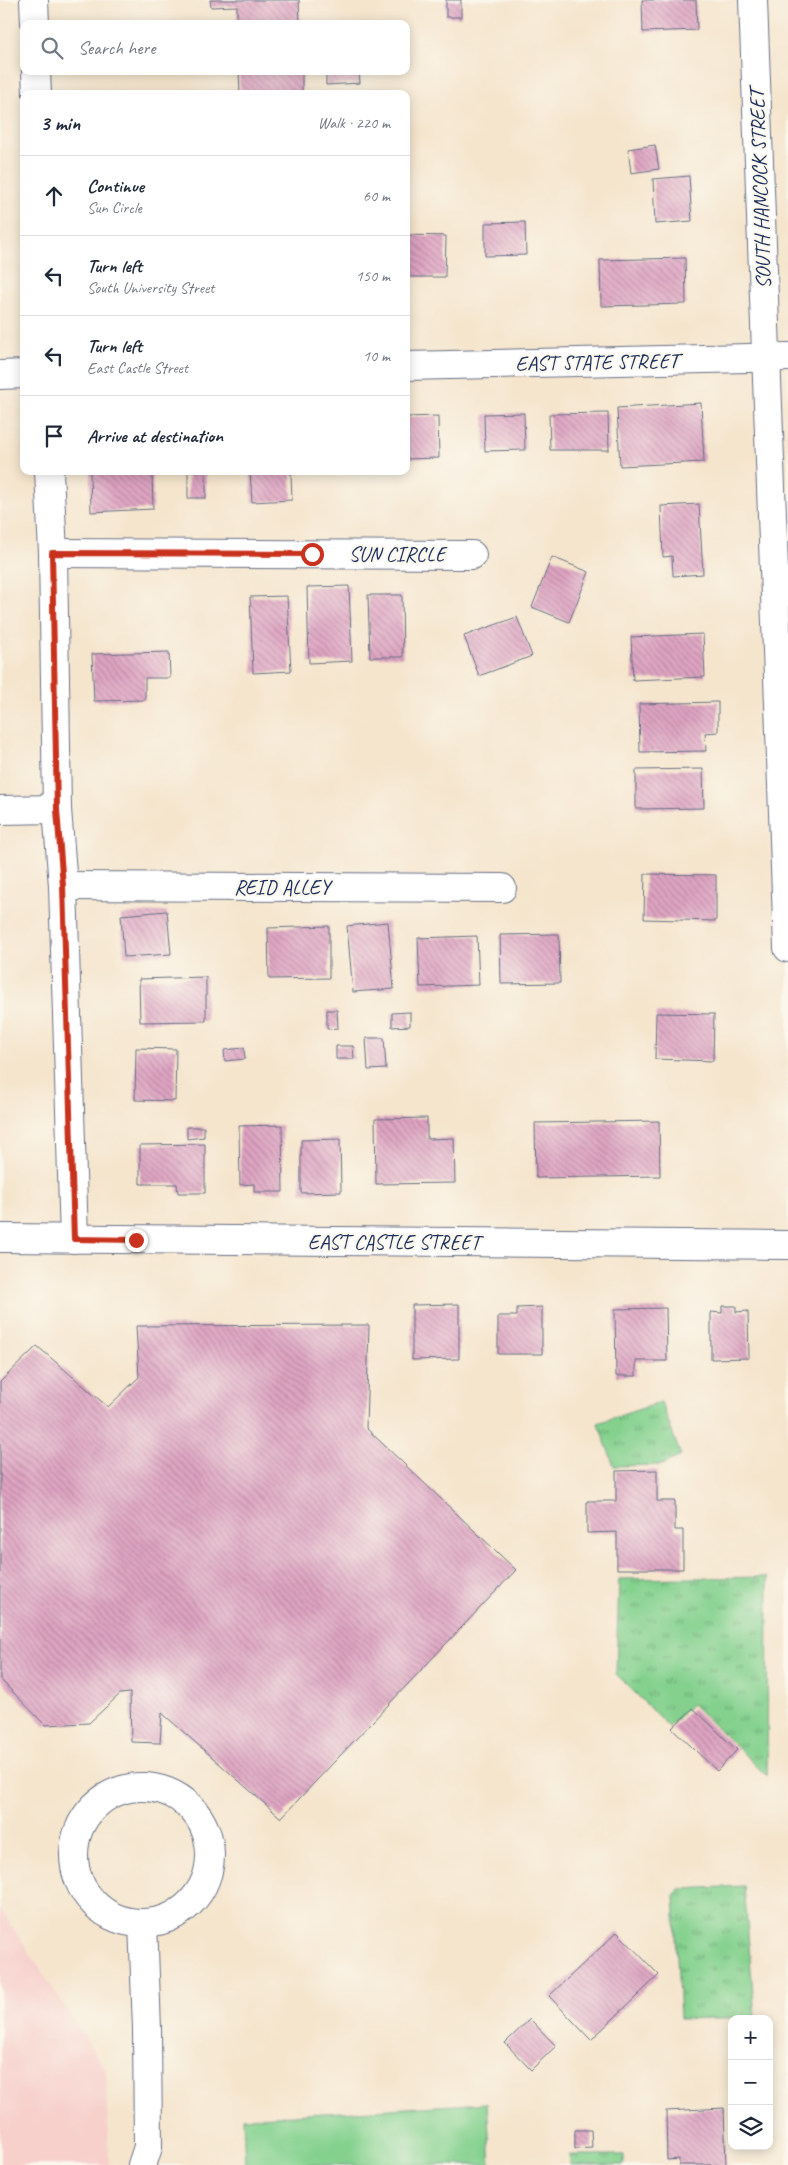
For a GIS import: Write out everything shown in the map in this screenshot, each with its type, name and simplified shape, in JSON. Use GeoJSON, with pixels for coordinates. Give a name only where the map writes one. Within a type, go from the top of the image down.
{"type":"FeatureCollection","features":[{"type":"Feature","properties":{"kind":"street"},"geometry":{"type":"LineString","coordinates":[[34,0],[35,20]]}},
{"type":"Feature","properties":{"kind":"street","name":"SOUTH HANCOCK STREET"},"geometry":{"type":"LineString","coordinates":[[753,0],[778,358],[788,948]]}},
{"type":"Feature","properties":{"kind":"street"},"geometry":{"type":"LineString","coordinates":[[36,75],[37,90]]}},
{"type":"Feature","properties":{"kind":"street","name":"EAST STATE STREET"},"geometry":{"type":"LineString","coordinates":[[410,366],[778,358]]}},
{"type":"Feature","properties":{"kind":"street"},"geometry":{"type":"LineString","coordinates":[[0,374],[20,374]]}},
{"type":"Feature","properties":{"kind":"street"},"geometry":{"type":"LineString","coordinates":[[49,475],[57,810],[63,886],[74,1239]]}},
{"type":"Feature","properties":{"kind":"street","name":"SUN CIRCLE"},"geometry":{"type":"LineString","coordinates":[[52,553],[472,555]]}},
{"type":"Feature","properties":{"kind":"street"},"geometry":{"type":"LineString","coordinates":[[0,810],[57,810]]}},
{"type":"Feature","properties":{"kind":"street","name":"REID ALLEY"},"geometry":{"type":"LineString","coordinates":[[63,886],[502,888]]}},
{"type":"Feature","properties":{"kind":"street","name":"EAST CASTLE STREET"},"geometry":{"type":"LineString","coordinates":[[0,1238],[788,1244]]}},
{"type":"Feature","properties":{"kind":"street"},"geometry":{"type":"LineString","coordinates":[[136,1787],[160,1789],[180,1798],[195,1812],[206,1831],[210,1853],[207,1874],[198,1893],[183,1909],[164,1919],[143,1923],[119,1920],[99,1908],[83,1891],[74,1862],[74,1846],[80,1824],[94,1805],[114,1792],[136,1787]]}},
{"type":"Feature","properties":{"kind":"street"},"geometry":{"type":"LineString","coordinates":[[143,1923],[149,2159]]}},
{"type":"Feature","properties":{"kind":"shaded area"},"geometry":{"type":"Polygon","coordinates":[[[0,1908],[106,2070],[109,2165],[0,2165],[0,1908]]]}},
{"type":"Feature","properties":{"kind":"green space"},"geometry":{"type":"Polygon","coordinates":[[[661,1402],[681,1456],[661,1465],[614,1466],[598,1423],[661,1402]]]}},
{"type":"Feature","properties":{"kind":"green space"},"geometry":{"type":"Polygon","coordinates":[[[768,1577],[767,1776],[692,1704],[669,1727],[616,1674],[619,1579],[768,1577]]]}},
{"type":"Feature","properties":{"kind":"green space"},"geometry":{"type":"Polygon","coordinates":[[[744,1886],[755,2015],[680,2019],[674,1895],[680,1889],[744,1886]]]}},
{"type":"Feature","properties":{"kind":"green space"},"geometry":{"type":"Polygon","coordinates":[[[487,2103],[491,2165],[245,2165],[243,2118],[487,2103]]]}},
{"type":"Feature","properties":{"kind":"green space"},"geometry":{"type":"Polygon","coordinates":[[[570,2155],[624,2155],[624,2165],[570,2165],[570,2155]]]}},
{"type":"Feature","properties":{"kind":"building"},"geometry":{"type":"Polygon","coordinates":[[[210,0],[299,0],[300,20],[237,20],[237,6],[211,7],[210,0]]]}},
{"type":"Feature","properties":{"kind":"building"},"geometry":{"type":"Polygon","coordinates":[[[446,0],[461,0],[461,17],[446,17],[446,0]]]}},
{"type":"Feature","properties":{"kind":"building"},"geometry":{"type":"Polygon","coordinates":[[[642,0],[696,0],[697,30],[643,32],[642,0]]]}},
{"type":"Feature","properties":{"kind":"building"},"geometry":{"type":"Polygon","coordinates":[[[239,75],[302,75],[302,90],[240,90],[239,75]]]}},
{"type":"Feature","properties":{"kind":"building"},"geometry":{"type":"Polygon","coordinates":[[[326,75],[359,75],[360,83],[326,85],[326,75]]]}},
{"type":"Feature","properties":{"kind":"building"},"geometry":{"type":"Polygon","coordinates":[[[655,145],[659,169],[631,173],[628,149],[655,145]]]}},
{"type":"Feature","properties":{"kind":"building"},"geometry":{"type":"Polygon","coordinates":[[[689,176],[692,221],[655,224],[653,179],[689,176]]]}},
{"type":"Feature","properties":{"kind":"building"},"geometry":{"type":"Polygon","coordinates":[[[525,222],[526,255],[485,256],[485,223],[525,222]]]}},
{"type":"Feature","properties":{"kind":"building"},"geometry":{"type":"Polygon","coordinates":[[[410,235],[446,236],[445,277],[410,277],[410,235]]]}},
{"type":"Feature","properties":{"kind":"building"},"geometry":{"type":"Polygon","coordinates":[[[685,258],[686,304],[601,306],[600,260],[685,258]]]}},
{"type":"Feature","properties":{"kind":"building"},"geometry":{"type":"Polygon","coordinates":[[[701,403],[704,462],[620,466],[617,408],[701,403]]]}},
{"type":"Feature","properties":{"kind":"building"},"geometry":{"type":"Polygon","coordinates":[[[524,413],[525,450],[485,451],[484,414],[524,413]]]}},
{"type":"Feature","properties":{"kind":"building"},"geometry":{"type":"Polygon","coordinates":[[[608,413],[609,450],[550,450],[549,414],[608,413]]]}},
{"type":"Feature","properties":{"kind":"building"},"geometry":{"type":"Polygon","coordinates":[[[438,416],[439,458],[410,459],[410,417],[438,416]]]}},
{"type":"Feature","properties":{"kind":"building"},"geometry":{"type":"Polygon","coordinates":[[[90,475],[152,475],[153,509],[91,512],[90,475]]]}},
{"type":"Feature","properties":{"kind":"building"},"geometry":{"type":"Polygon","coordinates":[[[188,475],[206,475],[206,498],[188,498],[188,475]]]}},
{"type":"Feature","properties":{"kind":"building"},"geometry":{"type":"Polygon","coordinates":[[[250,475],[291,475],[292,500],[252,502],[250,475]]]}},
{"type":"Feature","properties":{"kind":"building"},"geometry":{"type":"Polygon","coordinates":[[[699,504],[703,574],[673,576],[672,556],[663,557],[661,506],[699,504]]]}},
{"type":"Feature","properties":{"kind":"building"},"geometry":{"type":"Polygon","coordinates":[[[552,557],[589,572],[569,622],[532,607],[552,557]]]}},
{"type":"Feature","properties":{"kind":"building"},"geometry":{"type":"Polygon","coordinates":[[[349,586],[352,661],[309,663],[307,587],[349,586]]]}},
{"type":"Feature","properties":{"kind":"building"},"geometry":{"type":"Polygon","coordinates":[[[368,595],[402,595],[403,657],[370,657],[368,595]]]}},
{"type":"Feature","properties":{"kind":"building"},"geometry":{"type":"Polygon","coordinates":[[[287,596],[291,671],[253,673],[250,597],[287,596]]]}},
{"type":"Feature","properties":{"kind":"building"},"geometry":{"type":"Polygon","coordinates":[[[517,617],[532,656],[479,676],[464,636],[517,617]]]}},
{"type":"Feature","properties":{"kind":"building"},"geometry":{"type":"Polygon","coordinates":[[[703,634],[705,677],[633,680],[631,637],[703,634]]]}},
{"type":"Feature","properties":{"kind":"building"},"geometry":{"type":"Polygon","coordinates":[[[169,652],[170,678],[145,678],[145,700],[94,701],[92,654],[169,652]]]}},
{"type":"Feature","properties":{"kind":"building"},"geometry":{"type":"Polygon","coordinates":[[[718,702],[718,732],[705,733],[706,751],[640,752],[639,704],[718,702]]]}},
{"type":"Feature","properties":{"kind":"building"},"geometry":{"type":"Polygon","coordinates":[[[703,769],[704,808],[636,809],[636,770],[703,769]]]}},
{"type":"Feature","properties":{"kind":"building"},"geometry":{"type":"Polygon","coordinates":[[[645,874],[716,875],[716,921],[644,919],[645,874]]]}},
{"type":"Feature","properties":{"kind":"building"},"geometry":{"type":"Polygon","coordinates":[[[167,911],[171,954],[124,957],[121,915],[167,911]]]}},
{"type":"Feature","properties":{"kind":"building"},"geometry":{"type":"Polygon","coordinates":[[[388,922],[394,989],[353,992],[347,926],[388,922]]]}},
{"type":"Feature","properties":{"kind":"building"},"geometry":{"type":"Polygon","coordinates":[[[329,926],[329,978],[269,979],[268,928],[329,926]]]}},
{"type":"Feature","properties":{"kind":"building"},"geometry":{"type":"Polygon","coordinates":[[[559,934],[560,983],[501,984],[500,935],[559,934]]]}},
{"type":"Feature","properties":{"kind":"building"},"geometry":{"type":"Polygon","coordinates":[[[477,936],[479,985],[420,987],[418,938],[477,936]]]}},
{"type":"Feature","properties":{"kind":"building"},"geometry":{"type":"Polygon","coordinates":[[[206,977],[206,1021],[140,1022],[139,979],[206,977]]]}},
{"type":"Feature","properties":{"kind":"building"},"geometry":{"type":"Polygon","coordinates":[[[327,1010],[337,1010],[338,1028],[327,1029],[327,1010]]]}},
{"type":"Feature","properties":{"kind":"building"},"geometry":{"type":"Polygon","coordinates":[[[410,1012],[410,1026],[392,1027],[392,1013],[410,1012]]]}},
{"type":"Feature","properties":{"kind":"building"},"geometry":{"type":"Polygon","coordinates":[[[656,1013],[714,1014],[713,1061],[655,1059],[656,1013]]]}},
{"type":"Feature","properties":{"kind":"building"},"geometry":{"type":"Polygon","coordinates":[[[366,1038],[384,1038],[386,1069],[368,1070],[366,1038]]]}},
{"type":"Feature","properties":{"kind":"building"},"geometry":{"type":"Polygon","coordinates":[[[336,1046],[353,1046],[354,1059],[336,1059],[336,1046]]]}},
{"type":"Feature","properties":{"kind":"building"},"geometry":{"type":"Polygon","coordinates":[[[136,1048],[176,1049],[175,1101],[135,1100],[136,1048]]]}},
{"type":"Feature","properties":{"kind":"building"},"geometry":{"type":"Polygon","coordinates":[[[244,1048],[245,1059],[225,1061],[224,1050],[244,1048]]]}},
{"type":"Feature","properties":{"kind":"building"},"geometry":{"type":"Polygon","coordinates":[[[427,1118],[427,1139],[454,1138],[455,1183],[376,1184],[375,1119],[427,1118]]]}},
{"type":"Feature","properties":{"kind":"building"},"geometry":{"type":"Polygon","coordinates":[[[659,1121],[660,1176],[536,1178],[535,1123],[659,1121]]]}},
{"type":"Feature","properties":{"kind":"building"},"geometry":{"type":"Polygon","coordinates":[[[282,1125],[283,1192],[254,1192],[254,1184],[240,1185],[239,1126],[282,1125]]]}},
{"type":"Feature","properties":{"kind":"building"},"geometry":{"type":"Polygon","coordinates":[[[187,1127],[204,1127],[204,1137],[187,1139],[187,1127]]]}},
{"type":"Feature","properties":{"kind":"building"},"geometry":{"type":"Polygon","coordinates":[[[340,1139],[341,1192],[301,1193],[301,1140],[340,1139]]]}},
{"type":"Feature","properties":{"kind":"building"},"geometry":{"type":"Polygon","coordinates":[[[205,1144],[205,1193],[178,1193],[177,1184],[140,1184],[140,1145],[205,1144]]]}},
{"type":"Feature","properties":{"kind":"building"},"geometry":{"type":"Polygon","coordinates":[[[459,1304],[459,1359],[412,1360],[412,1305],[459,1304]]]}},
{"type":"Feature","properties":{"kind":"building"},"geometry":{"type":"Polygon","coordinates":[[[722,1306],[736,1306],[736,1312],[748,1311],[749,1358],[711,1359],[711,1312],[722,1313],[722,1306]]]}},
{"type":"Feature","properties":{"kind":"building"},"geometry":{"type":"Polygon","coordinates":[[[542,1307],[542,1354],[498,1354],[498,1316],[517,1316],[517,1308],[542,1307]]]}},
{"type":"Feature","properties":{"kind":"building"},"geometry":{"type":"Polygon","coordinates":[[[666,1308],[667,1361],[636,1361],[636,1376],[616,1376],[615,1309],[666,1308]]]}},
{"type":"Feature","properties":{"kind":"building"},"geometry":{"type":"Polygon","coordinates":[[[369,1325],[366,1428],[516,1570],[281,1818],[162,1713],[160,1743],[131,1742],[130,1693],[120,1694],[89,1723],[45,1725],[0,1679],[0,1382],[37,1346],[108,1407],[139,1377],[136,1326],[369,1325]]]}},
{"type":"Feature","properties":{"kind":"building"},"geometry":{"type":"Polygon","coordinates":[[[657,1470],[657,1501],[675,1501],[675,1530],[683,1530],[683,1569],[617,1569],[617,1532],[587,1533],[587,1501],[616,1501],[616,1471],[657,1470]]]}},
{"type":"Feature","properties":{"kind":"building"},"geometry":{"type":"Polygon","coordinates":[[[693,1708],[737,1750],[717,1771],[672,1728],[693,1708]]]}},
{"type":"Feature","properties":{"kind":"building"},"geometry":{"type":"Polygon","coordinates":[[[617,1932],[659,1975],[591,2040],[549,1996],[617,1932]]]}},
{"type":"Feature","properties":{"kind":"building"},"geometry":{"type":"Polygon","coordinates":[[[530,2019],[556,2046],[531,2070],[505,2043],[530,2019]]]}},
{"type":"Feature","properties":{"kind":"building"},"geometry":{"type":"Polygon","coordinates":[[[724,2108],[726,2165],[679,2165],[679,2159],[667,2160],[666,2111],[724,2108]]]}},
{"type":"Feature","properties":{"kind":"building"},"geometry":{"type":"Polygon","coordinates":[[[575,2130],[591,2130],[592,2148],[575,2149],[575,2130]]]}},
{"type":"Feature","properties":{"kind":"route"},"geometry":{"type":"LineString","coordinates":[[136,1240],[74,1239],[63,886],[57,810],[52,553],[312,554]]}}]}
